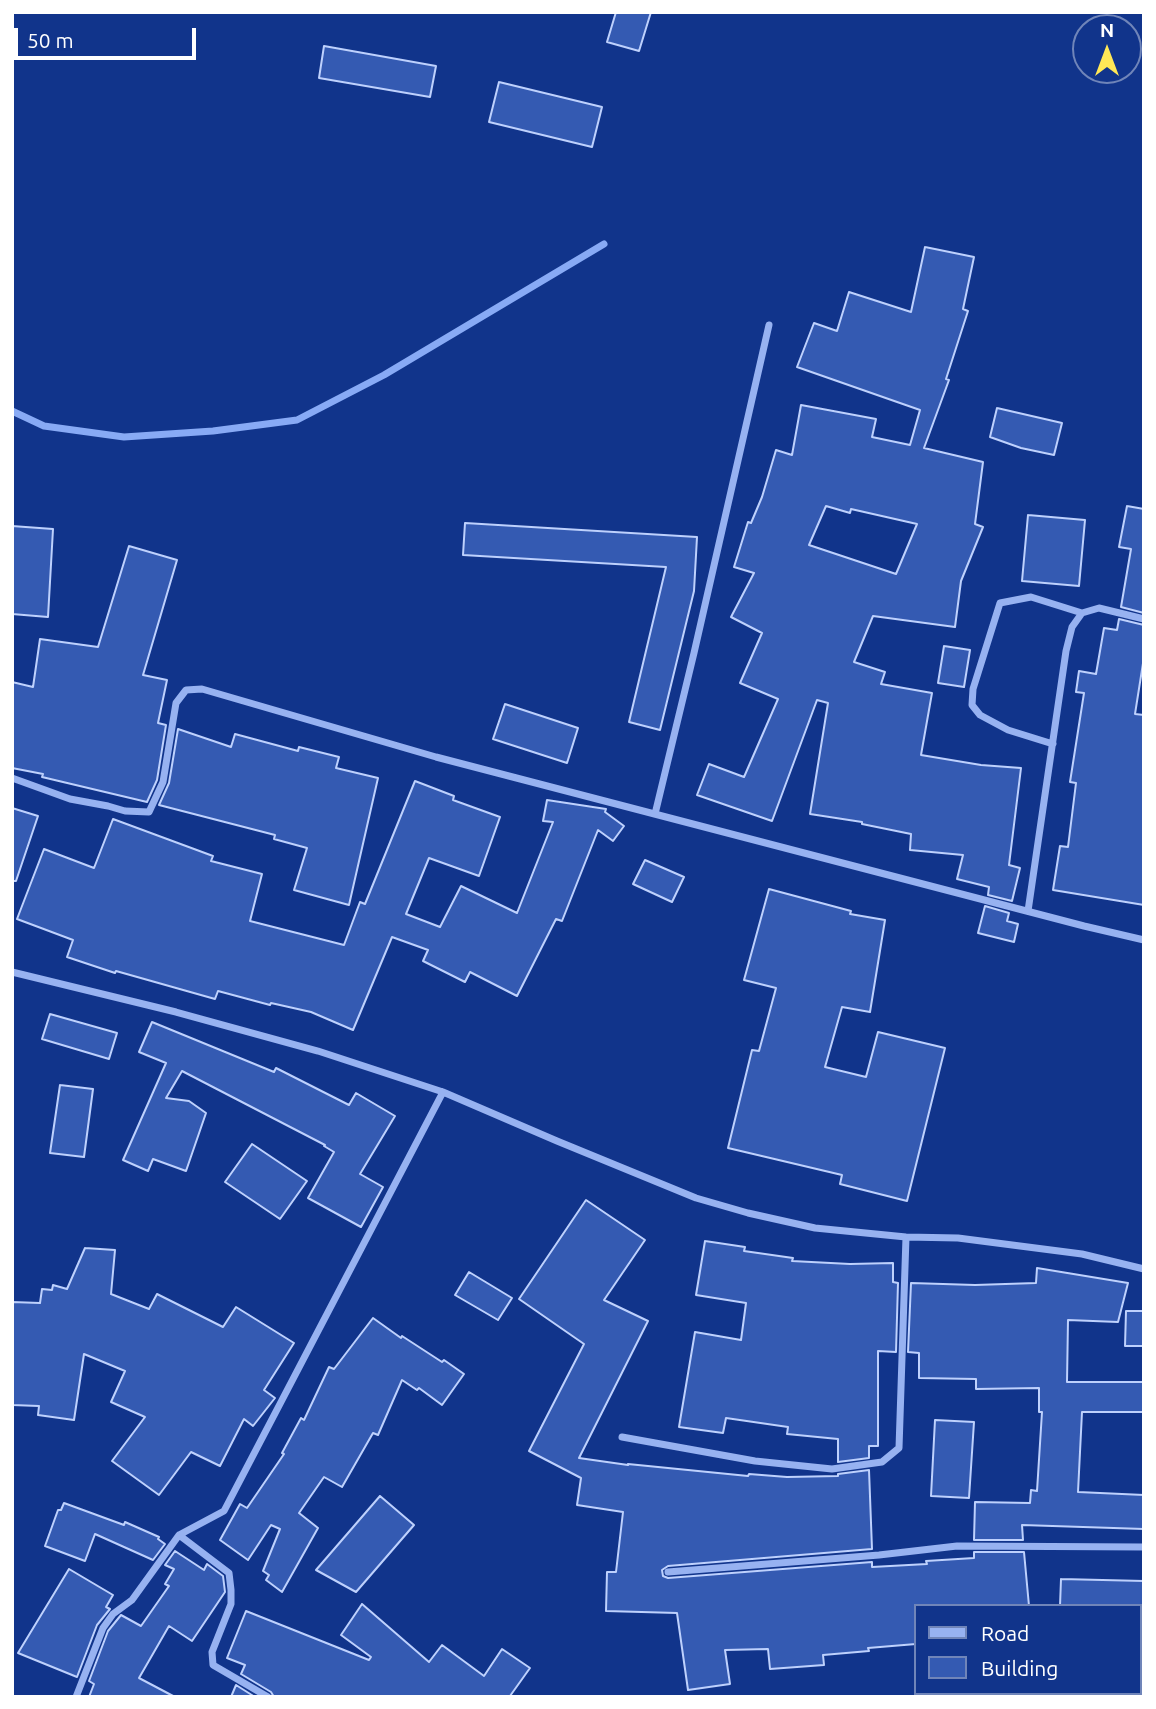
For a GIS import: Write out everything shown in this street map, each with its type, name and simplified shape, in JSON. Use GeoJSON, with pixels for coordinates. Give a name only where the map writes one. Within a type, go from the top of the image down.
{"type":"FeatureCollection","features":[{"type":"Feature","properties":{"kind":"street"},"geometry":{"type":"LineString","coordinates":[[655,814],[769,325]]}},
{"type":"Feature","properties":{"kind":"street"},"geometry":{"type":"LineString","coordinates":[[1053,744],[1008,730],[980,716],[972,705],[973,689],[1000,603],[1031,597],[1082,613],[1099,608],[1144,619]]}},
{"type":"Feature","properties":{"kind":"street"},"geometry":{"type":"LineString","coordinates":[[1028,911],[1069,639],[1072,627],[1082,613]]}},
{"type":"Feature","properties":{"kind":"street"},"geometry":{"type":"LineString","coordinates":[[12,778],[70,799],[125,811],[149,812],[163,782],[176,703],[186,690],[202,689],[436,757],[1144,940]]}},
{"type":"Feature","properties":{"kind":"street"},"geometry":{"type":"LineString","coordinates":[[12,972],[176,1012],[318,1051],[443,1092],[696,1198],[748,1213],[815,1228],[906,1237],[958,1238],[1082,1254],[1144,1269]]}},
{"type":"Feature","properties":{"kind":"street"},"geometry":{"type":"LineString","coordinates":[[76,1697],[103,1628],[113,1614],[132,1600],[179,1535],[223,1511],[443,1092]]}},
{"type":"Feature","properties":{"kind":"street"},"geometry":{"type":"LineString","coordinates":[[622,1437],[755,1461],[832,1469],[882,1462],[900,1448],[906,1237]]}},
{"type":"Feature","properties":{"kind":"street"},"geometry":{"type":"LineString","coordinates":[[179,1535],[229,1573],[231,1604],[212,1652],[213,1665],[268,1697]]}},
{"type":"Feature","properties":{"kind":"street"},"geometry":{"type":"LineString","coordinates":[[668,1572],[957,1546],[1144,1547]]}},
{"type":"Feature","properties":{"kind":"building"},"geometry":{"type":"Polygon","coordinates":[[[616,12],[651,12],[639,51],[607,42],[616,12]]]}},
{"type":"Feature","properties":{"kind":"building"},"geometry":{"type":"Polygon","coordinates":[[[324,46],[436,66],[430,97],[319,78],[324,46]]]}},
{"type":"Feature","properties":{"kind":"building"},"geometry":{"type":"Polygon","coordinates":[[[499,82],[602,107],[592,147],[489,122],[499,82]]]}},
{"type":"Feature","properties":{"kind":"building"},"geometry":{"type":"Polygon","coordinates":[[[925,247],[974,257],[963,309],[968,311],[946,379],[949,380],[924,448],[983,462],[975,524],[983,527],[961,581],[955,627],[873,616],[854,662],[885,672],[881,684],[932,693],[921,755],[981,765],[1021,768],[1009,865],[1020,868],[1012,901],[988,895],[989,887],[957,879],[963,855],[910,850],[911,834],[862,822],[810,814],[828,703],[817,700],[772,821],[697,795],[709,764],[744,777],[778,699],[740,683],[762,633],[731,617],[754,573],[734,567],[748,522],[751,523],[762,497],[776,450],[792,455],[801,405],[876,419],[872,437],[910,445],[920,410],[797,367],[814,323],[837,331],[849,292],[911,312],[925,247]],[[826,506],[809,545],[896,574],[917,524],[851,509],[850,513],[826,506]]]}},
{"type":"Feature","properties":{"kind":"building"},"geometry":{"type":"Polygon","coordinates":[[[997,408],[1062,423],[1054,455],[1021,448],[990,437],[997,408]]]}},
{"type":"Feature","properties":{"kind":"building"},"geometry":{"type":"Polygon","coordinates":[[[1127,506],[1144,509],[1144,613],[1121,607],[1131,549],[1119,547],[1127,506]]]}},
{"type":"Feature","properties":{"kind":"building"},"geometry":{"type":"Polygon","coordinates":[[[1028,515],[1085,520],[1079,586],[1022,581],[1028,515]]]}},
{"type":"Feature","properties":{"kind":"building"},"geometry":{"type":"Polygon","coordinates":[[[465,523],[697,537],[694,591],[660,730],[629,722],[666,567],[463,555],[465,523]]]}},
{"type":"Feature","properties":{"kind":"building"},"geometry":{"type":"Polygon","coordinates":[[[12,526],[53,529],[48,617],[12,614],[12,526]]]}},
{"type":"Feature","properties":{"kind":"building"},"geometry":{"type":"Polygon","coordinates":[[[129,546],[177,560],[143,675],[167,680],[158,723],[166,725],[157,780],[147,802],[12,768],[12,682],[33,687],[40,639],[98,647],[129,546]]]}},
{"type":"Feature","properties":{"kind":"building"},"geometry":{"type":"Polygon","coordinates":[[[1119,619],[1144,625],[1144,657],[1135,714],[1144,715],[1144,905],[1053,890],[1060,846],[1068,847],[1076,783],[1070,782],[1084,693],[1076,692],[1079,671],[1096,674],[1104,628],[1117,630],[1119,619]]]}},
{"type":"Feature","properties":{"kind":"building"},"geometry":{"type":"Polygon","coordinates":[[[944,646],[970,650],[964,687],[938,683],[944,646]]]}},
{"type":"Feature","properties":{"kind":"building"},"geometry":{"type":"Polygon","coordinates":[[[505,704],[578,728],[567,763],[493,739],[505,704]]]}},
{"type":"Feature","properties":{"kind":"building"},"geometry":{"type":"Polygon","coordinates":[[[178,729],[231,747],[235,734],[298,751],[299,747],[339,757],[336,768],[378,778],[349,905],[294,890],[307,848],[274,839],[275,835],[159,805],[169,783],[178,729]]]}},
{"type":"Feature","properties":{"kind":"building"},"geometry":{"type":"Polygon","coordinates":[[[415,781],[454,796],[453,800],[500,817],[479,876],[429,858],[406,914],[440,927],[461,886],[517,913],[553,822],[543,821],[547,800],[606,809],[605,812],[624,826],[613,841],[598,830],[562,921],[556,919],[517,996],[470,972],[465,982],[423,961],[428,950],[392,937],[353,1030],[311,1012],[271,1003],[270,1005],[218,991],[215,999],[116,971],[115,973],[67,957],[73,940],[17,919],[44,849],[94,868],[113,819],[213,856],[211,861],[262,874],[250,921],[344,945],[360,902],[365,904],[415,781]]]}},
{"type":"Feature","properties":{"kind":"building"},"geometry":{"type":"Polygon","coordinates":[[[12,808],[38,816],[16,881],[12,881],[12,808]]]}},
{"type":"Feature","properties":{"kind":"building"},"geometry":{"type":"Polygon","coordinates":[[[645,860],[684,877],[672,902],[633,884],[645,860]]]}},
{"type":"Feature","properties":{"kind":"building"},"geometry":{"type":"Polygon","coordinates":[[[769,889],[851,911],[850,914],[885,920],[870,1012],[842,1007],[825,1067],[866,1077],[878,1032],[945,1048],[907,1201],[840,1184],[842,1175],[728,1148],[752,1050],[759,1051],[776,988],[744,980],[769,889]]]}},
{"type":"Feature","properties":{"kind":"building"},"geometry":{"type":"Polygon","coordinates":[[[985,906],[1009,913],[1007,921],[1018,924],[1014,942],[978,933],[985,906]]]}},
{"type":"Feature","properties":{"kind":"building"},"geometry":{"type":"Polygon","coordinates":[[[50,1014],[117,1033],[109,1059],[42,1039],[50,1014]]]}},
{"type":"Feature","properties":{"kind":"building"},"geometry":{"type":"Polygon","coordinates":[[[152,1022],[274,1072],[276,1068],[349,1105],[356,1093],[395,1116],[360,1174],[383,1187],[361,1227],[308,1198],[334,1152],[182,1071],[166,1098],[189,1101],[206,1113],[186,1171],[153,1159],[148,1171],[123,1160],[166,1063],[139,1052],[152,1022]]]}},
{"type":"Feature","properties":{"kind":"building"},"geometry":{"type":"Polygon","coordinates":[[[60,1085],[93,1089],[84,1157],[50,1153],[60,1085]]]}},
{"type":"Feature","properties":{"kind":"building"},"geometry":{"type":"Polygon","coordinates":[[[252,1144],[307,1181],[280,1219],[225,1182],[252,1144]]]}},
{"type":"Feature","properties":{"kind":"building"},"geometry":{"type":"Polygon","coordinates":[[[586,1200],[645,1240],[604,1300],[648,1321],[579,1458],[748,1476],[838,1476],[869,1470],[872,1549],[668,1566],[662,1570],[663,1576],[668,1578],[872,1562],[872,1567],[927,1564],[926,1561],[974,1558],[974,1552],[1024,1552],[1029,1604],[914,1604],[914,1644],[823,1655],[824,1665],[770,1669],[768,1649],[725,1650],[730,1684],[688,1690],[677,1613],[606,1611],[607,1572],[616,1572],[623,1512],[577,1505],[581,1478],[529,1451],[584,1344],[519,1299],[586,1200]]]}},
{"type":"Feature","properties":{"kind":"building"},"geometry":{"type":"Polygon","coordinates":[[[705,1241],[745,1247],[744,1251],[793,1258],[792,1261],[893,1263],[893,1282],[898,1283],[896,1352],[878,1351],[878,1446],[869,1446],[869,1458],[838,1462],[838,1439],[787,1434],[788,1427],[726,1418],[723,1433],[679,1427],[695,1332],[741,1340],[746,1303],[696,1295],[705,1241]]]}},
{"type":"Feature","properties":{"kind":"building"},"geometry":{"type":"Polygon","coordinates":[[[85,1248],[115,1250],[111,1294],[149,1309],[157,1294],[223,1327],[236,1307],[294,1343],[264,1390],[275,1398],[253,1426],[244,1419],[220,1466],[191,1452],[159,1495],[112,1461],[145,1417],[111,1402],[125,1371],[84,1354],[74,1420],[38,1415],[39,1406],[12,1405],[12,1302],[40,1303],[42,1289],[52,1290],[53,1285],[67,1289],[85,1248]]]}},
{"type":"Feature","properties":{"kind":"building"},"geometry":{"type":"Polygon","coordinates":[[[1037,1268],[1128,1283],[1118,1322],[1068,1320],[1067,1382],[1144,1382],[1144,1412],[1082,1412],[1078,1492],[1144,1495],[1144,1529],[1022,1525],[1023,1540],[974,1540],[975,1502],[1030,1503],[1031,1490],[1037,1491],[1042,1412],[1039,1412],[1039,1388],[976,1389],[976,1379],[919,1378],[919,1353],[908,1352],[911,1283],[1036,1283],[1037,1268]]]}},
{"type":"Feature","properties":{"kind":"building"},"geometry":{"type":"Polygon","coordinates":[[[469,1272],[512,1298],[498,1320],[455,1295],[469,1272]]]}},
{"type":"Feature","properties":{"kind":"building"},"geometry":{"type":"Polygon","coordinates":[[[1126,1311],[1144,1311],[1144,1346],[1125,1346],[1126,1311]]]}},
{"type":"Feature","properties":{"kind":"building"},"geometry":{"type":"Polygon","coordinates":[[[373,1318],[401,1338],[402,1336],[464,1374],[442,1405],[419,1388],[417,1390],[402,1380],[378,1435],[373,1433],[342,1487],[324,1477],[299,1513],[318,1528],[282,1592],[266,1580],[269,1575],[263,1571],[280,1529],[271,1525],[248,1560],[220,1540],[240,1504],[247,1508],[284,1454],[282,1453],[301,1418],[304,1420],[329,1367],[334,1369],[373,1318]]]}},
{"type":"Feature","properties":{"kind":"building"},"geometry":{"type":"Polygon","coordinates":[[[935,1420],[974,1422],[969,1498],[931,1496],[935,1420]]]}},
{"type":"Feature","properties":{"kind":"building"},"geometry":{"type":"Polygon","coordinates":[[[380,1496],[414,1525],[356,1592],[316,1570],[380,1496]]]}},
{"type":"Feature","properties":{"kind":"building"},"geometry":{"type":"Polygon","coordinates":[[[64,1503],[124,1525],[125,1522],[159,1537],[165,1544],[153,1560],[95,1534],[85,1561],[45,1546],[58,1510],[61,1510],[64,1503]]]}},
{"type":"Feature","properties":{"kind":"building"},"geometry":{"type":"Polygon","coordinates":[[[175,1551],[204,1570],[207,1564],[223,1576],[225,1592],[192,1641],[169,1626],[139,1678],[175,1697],[89,1697],[94,1684],[89,1681],[108,1631],[121,1615],[141,1626],[169,1586],[165,1584],[174,1569],[165,1565],[175,1551]]]}},
{"type":"Feature","properties":{"kind":"building"},"geometry":{"type":"Polygon","coordinates":[[[69,1569],[113,1595],[106,1607],[110,1609],[97,1625],[77,1677],[18,1653],[69,1569]]]}},
{"type":"Feature","properties":{"kind":"building"},"geometry":{"type":"Polygon","coordinates":[[[1061,1579],[1144,1581],[1144,1606],[1060,1604],[1061,1579]]]}},
{"type":"Feature","properties":{"kind":"building"},"geometry":{"type":"Polygon","coordinates":[[[362,1604],[429,1662],[442,1645],[484,1676],[502,1649],[530,1668],[510,1696],[512,1697],[274,1697],[271,1692],[241,1674],[245,1665],[227,1658],[246,1611],[369,1660],[371,1657],[341,1635],[362,1604]]]}},
{"type":"Feature","properties":{"kind":"building"},"geometry":{"type":"Polygon","coordinates":[[[236,1685],[255,1697],[231,1697],[236,1685]]]}},
{"type":"Feature","properties":{"kind":"waterway"},"geometry":{"type":"LineString","coordinates":[[12,411],[44,426],[124,437],[213,431],[297,420],[384,375],[604,244]]}}]}
